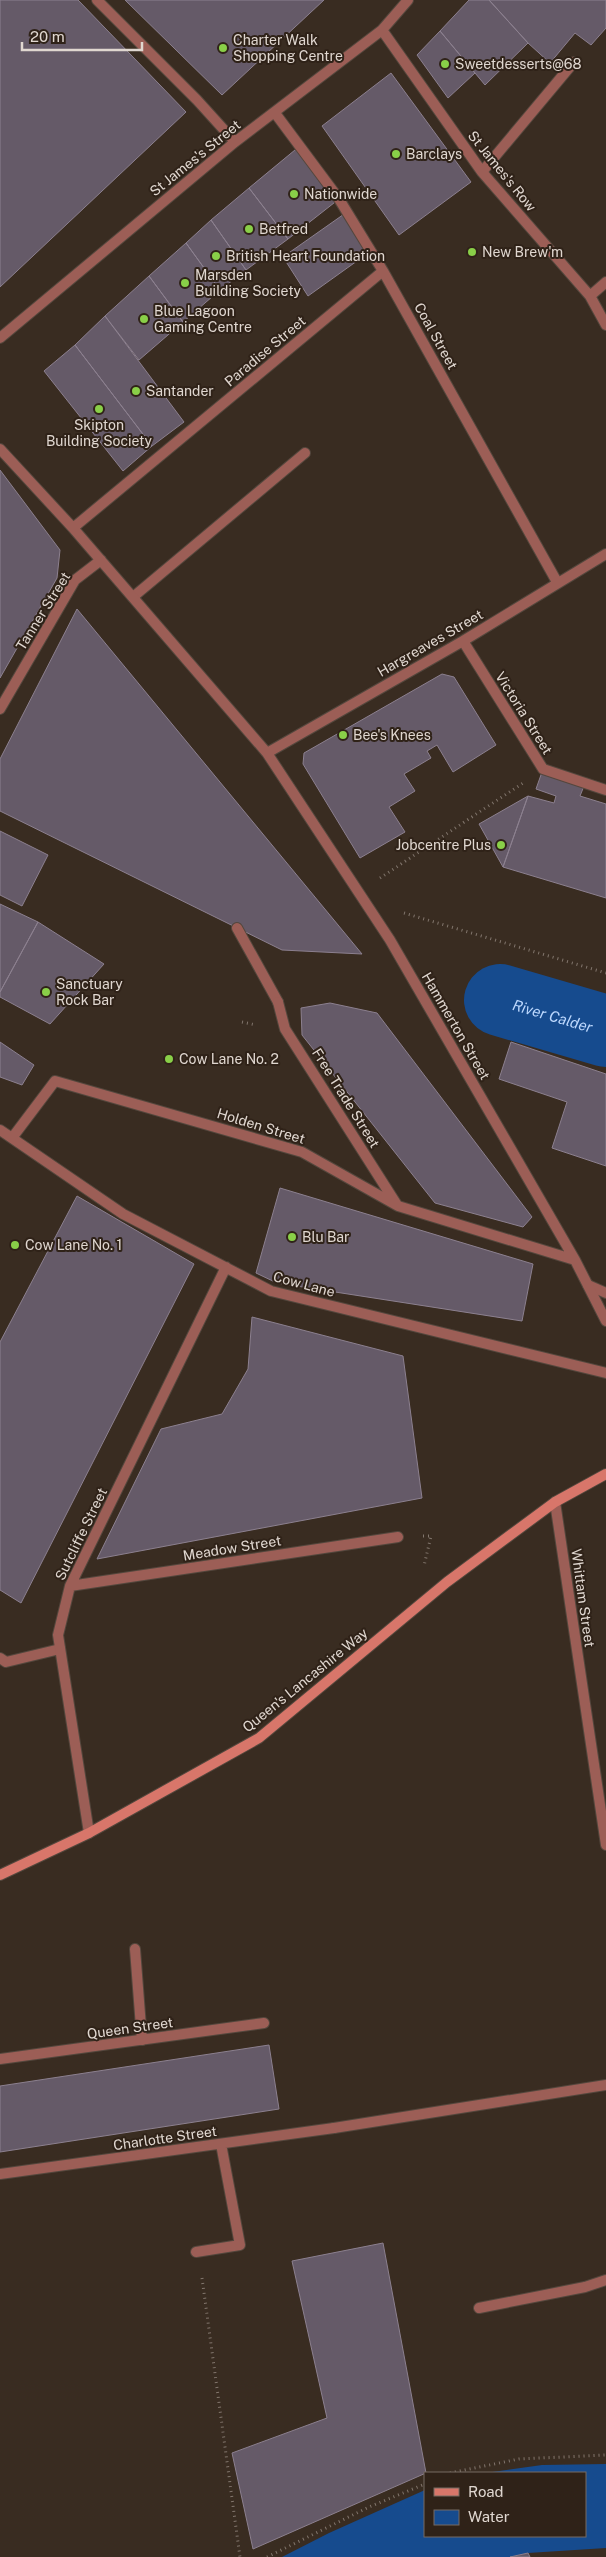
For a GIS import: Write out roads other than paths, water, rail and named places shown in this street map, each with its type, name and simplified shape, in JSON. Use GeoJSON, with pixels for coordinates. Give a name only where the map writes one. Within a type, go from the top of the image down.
{"type":"FeatureCollection","features":[{"type":"Feature","properties":{"kind":"main road","name":"Queen's Lancashire Way"},"geometry":{"type":"LineString","coordinates":[[0,1875],[89,1833],[259,1738],[415,1608],[555,1502],[606,1474]]}},
{"type":"Feature","properties":{"kind":"street"},"geometry":{"type":"LineString","coordinates":[[97,0],[197,100],[235,142]]}},
{"type":"Feature","properties":{"kind":"street","name":"St James's Street"},"geometry":{"type":"LineString","coordinates":[[0,338],[235,142],[382,30],[408,0]]}},
{"type":"Feature","properties":{"kind":"street","name":"St James's Row"},"geometry":{"type":"LineString","coordinates":[[382,30],[482,172],[590,296],[606,324]]}},
{"type":"Feature","properties":{"kind":"street"},"geometry":{"type":"LineString","coordinates":[[482,172],[574,62]]}},
{"type":"Feature","properties":{"kind":"street","name":"Coal Street"},"geometry":{"type":"LineString","coordinates":[[275,113],[301,145],[339,199],[383,271],[558,582]]}},
{"type":"Feature","properties":{"kind":"street","name":"Paradise Street"},"geometry":{"type":"LineString","coordinates":[[73,528],[383,271]]}},
{"type":"Feature","properties":{"kind":"street"},"geometry":{"type":"LineString","coordinates":[[590,296],[606,282]]}},
{"type":"Feature","properties":{"kind":"street","name":"Hammerton Street"},"geometry":{"type":"LineString","coordinates":[[0,449],[73,528],[267,753],[390,940],[576,1260],[606,1321]]}},
{"type":"Feature","properties":{"kind":"street"},"geometry":{"type":"LineString","coordinates":[[133,597],[305,453]]}},
{"type":"Feature","properties":{"kind":"street","name":"Hargreaves Street"},"geometry":{"type":"LineString","coordinates":[[267,753],[463,641],[606,554]]}},
{"type":"Feature","properties":{"kind":"street","name":"Tanner Street"},"geometry":{"type":"LineString","coordinates":[[0,709],[75,580],[101,560]]}},
{"type":"Feature","properties":{"kind":"street","name":"Victoria Street"},"geometry":{"type":"LineString","coordinates":[[463,641],[543,770],[606,790]]}},
{"type":"Feature","properties":{"kind":"street","name":"Free Trade Street"},"geometry":{"type":"LineString","coordinates":[[237,928],[278,1002],[285,1029],[398,1206]]}},
{"type":"Feature","properties":{"kind":"street","name":"Holden Street"},"geometry":{"type":"LineString","coordinates":[[12,1138],[55,1081],[302,1152],[398,1206],[576,1260]]}},
{"type":"Feature","properties":{"kind":"street","name":"Cow Lane"},"geometry":{"type":"LineString","coordinates":[[0,1130],[123,1214],[270,1291],[606,1372]]}},
{"type":"Feature","properties":{"kind":"street","name":"Sutcliffe Street"},"geometry":{"type":"LineString","coordinates":[[89,1833],[58,1635],[70,1586],[226,1267]]}},
{"type":"Feature","properties":{"kind":"street"},"geometry":{"type":"LineString","coordinates":[[588,1285],[606,1293]]}},
{"type":"Feature","properties":{"kind":"street","name":"Whittam Street"},"geometry":{"type":"LineString","coordinates":[[555,1502],[606,1846]]}},
{"type":"Feature","properties":{"kind":"street","name":"Meadow Street"},"geometry":{"type":"LineString","coordinates":[[70,1586],[398,1537]]}},
{"type":"Feature","properties":{"kind":"street"},"geometry":{"type":"LineString","coordinates":[[0,1658],[6,1662],[60,1649]]}},
{"type":"Feature","properties":{"kind":"street"},"geometry":{"type":"LineString","coordinates":[[135,1949],[142,2040]]}},
{"type":"Feature","properties":{"kind":"street","name":"Queen Street"},"geometry":{"type":"LineString","coordinates":[[0,2059],[264,2024]]}},
{"type":"Feature","properties":{"kind":"street","name":"Charlotte Street"},"geometry":{"type":"LineString","coordinates":[[0,2174],[334,2128],[606,2085]]}},
{"type":"Feature","properties":{"kind":"street"},"geometry":{"type":"LineString","coordinates":[[196,2252],[240,2245],[221,2144]]}},
{"type":"Feature","properties":{"kind":"street"},"geometry":{"type":"LineString","coordinates":[[479,2308],[585,2287],[606,2280]]}},
{"type":"Feature","properties":{"kind":"water"},"geometry":{"type":"Polygon","coordinates":[[[606,2464],[606,2548],[528,2553],[510,2557],[282,2557],[329,2533],[424,2490],[424,2537],[586,2537],[586,2472],[492,2472],[542,2465],[606,2464]]]}},
{"type":"Feature","properties":{"kind":"waterway","name":"River Calder"},"geometry":{"type":"LineString","coordinates":[[500,1000],[606,1031]]}},
{"type":"Feature","properties":{"kind":"place","name":"Charter Walk Shopping Centre"},"geometry":{"type":"Point","coordinates":[223,48]}},
{"type":"Feature","properties":{"kind":"place","name":"Sweetdesserts@68"},"geometry":{"type":"Point","coordinates":[445,64]}},
{"type":"Feature","properties":{"kind":"place","name":"Barclays"},"geometry":{"type":"Point","coordinates":[396,154]}},
{"type":"Feature","properties":{"kind":"place","name":"Nationwide"},"geometry":{"type":"Point","coordinates":[294,194]}},
{"type":"Feature","properties":{"kind":"place","name":"Betfred"},"geometry":{"type":"Point","coordinates":[249,229]}},
{"type":"Feature","properties":{"kind":"place","name":"New Brew'm"},"geometry":{"type":"Point","coordinates":[472,252]}},
{"type":"Feature","properties":{"kind":"place","name":"British Heart Foundation"},"geometry":{"type":"Point","coordinates":[216,256]}},
{"type":"Feature","properties":{"kind":"place","name":"Marsden Building Society"},"geometry":{"type":"Point","coordinates":[185,283]}},
{"type":"Feature","properties":{"kind":"place","name":"Blue Lagoon Gaming Centre"},"geometry":{"type":"Point","coordinates":[144,319]}},
{"type":"Feature","properties":{"kind":"place","name":"Santander"},"geometry":{"type":"Point","coordinates":[136,391]}},
{"type":"Feature","properties":{"kind":"place","name":"Skipton Building Society"},"geometry":{"type":"Point","coordinates":[99,409]}},
{"type":"Feature","properties":{"kind":"place","name":"Bee's Knees"},"geometry":{"type":"Point","coordinates":[343,735]}},
{"type":"Feature","properties":{"kind":"place","name":"Jobcentre Plus"},"geometry":{"type":"Point","coordinates":[501,845]}},
{"type":"Feature","properties":{"kind":"place","name":"Sanctuary Rock Bar"},"geometry":{"type":"Point","coordinates":[46,992]}},
{"type":"Feature","properties":{"kind":"place","name":"Cow Lane No. 2"},"geometry":{"type":"Point","coordinates":[169,1059]}},
{"type":"Feature","properties":{"kind":"place","name":"Blu Bar"},"geometry":{"type":"Point","coordinates":[292,1237]}},
{"type":"Feature","properties":{"kind":"place","name":"Cow Lane No. 1"},"geometry":{"type":"Point","coordinates":[15,1245]}}]}
